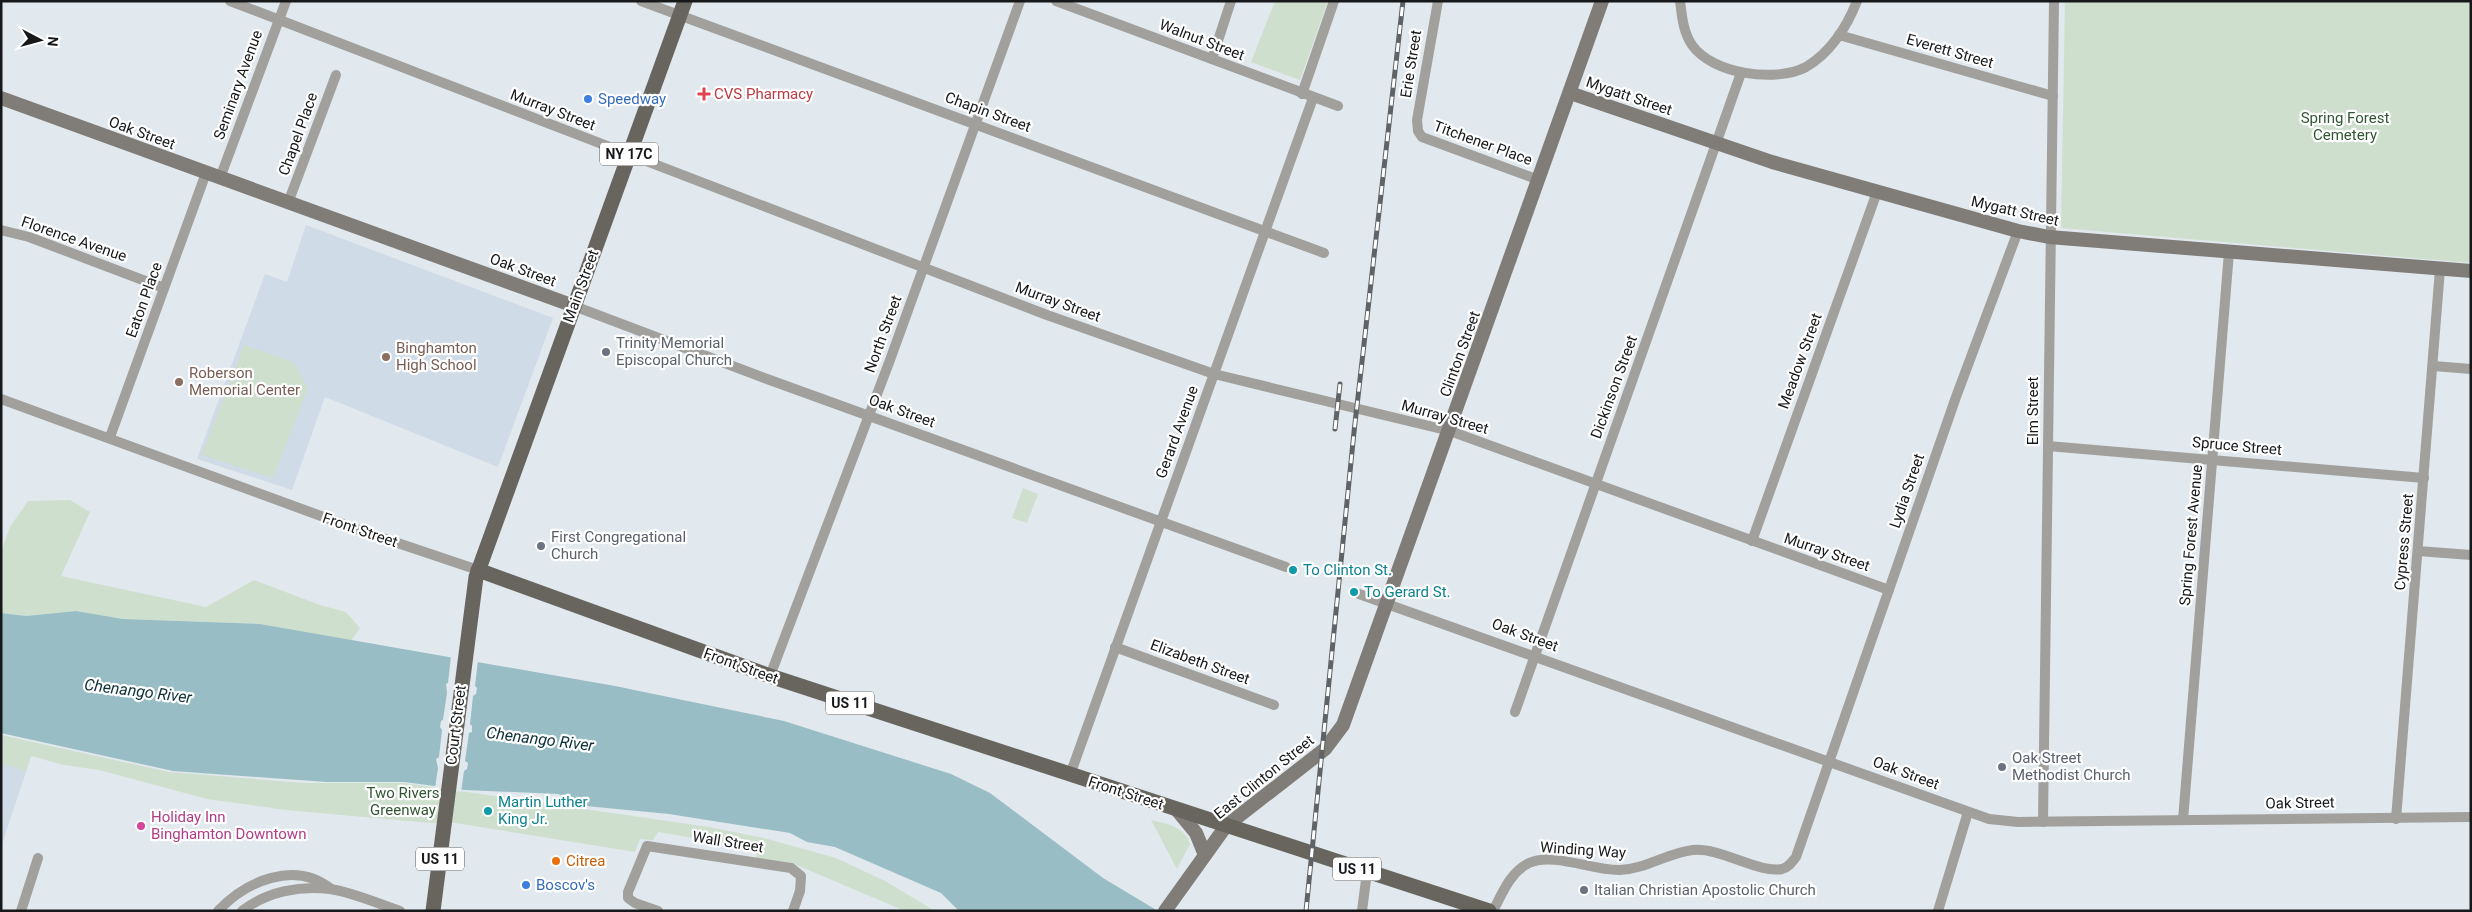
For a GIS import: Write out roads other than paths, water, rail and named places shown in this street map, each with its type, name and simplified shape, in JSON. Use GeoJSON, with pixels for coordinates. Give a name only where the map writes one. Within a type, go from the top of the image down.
{"type":"FeatureCollection","features":[{"type":"Feature","properties":{"kind":"main road","name":"Main Street"},"geometry":{"type":"LineString","coordinates":[[478,570],[685,1]]}},
{"type":"Feature","properties":{"kind":"main road","name":"Court Street"},"geometry":{"type":"LineString","coordinates":[[433,911],[466,645],[478,570]]}},
{"type":"Feature","properties":{"kind":"main road","name":"Front Street"},"geometry":{"type":"LineString","coordinates":[[478,570],[770,676],[1491,911]]}},
{"type":"Feature","properties":{"kind":"street","name":"Murray Street"},"geometry":{"type":"LineString","coordinates":[[230,1],[1047,315],[1214,374],[1450,430],[1595,485],[1888,590]]}},
{"type":"Feature","properties":{"kind":"street","name":"Seminary Avenue"},"geometry":{"type":"LineString","coordinates":[[220,178],[286,1]]}},
{"type":"Feature","properties":{"kind":"street","name":"Chapin Street"},"geometry":{"type":"LineString","coordinates":[[640,1],[1324,253]]}},
{"type":"Feature","properties":{"kind":"street","name":"North Street"},"geometry":{"type":"LineString","coordinates":[[770,676],[868,416],[1020,1]]}},
{"type":"Feature","properties":{"kind":"street","name":"Walnut Street"},"geometry":{"type":"LineString","coordinates":[[1056,1],[1338,106]]}},
{"type":"Feature","properties":{"kind":"street"},"geometry":{"type":"LineString","coordinates":[[1212,59],[1231,1]]}},
{"type":"Feature","properties":{"kind":"street"},"geometry":{"type":"LineString","coordinates":[[1302,94],[1334,1]]}},
{"type":"Feature","properties":{"kind":"street","name":"Erie Street"},"geometry":{"type":"LineString","coordinates":[[1418,131],[1417,120],[1438,1]]}},
{"type":"Feature","properties":{"kind":"street","name":"Clinton Street"},"geometry":{"type":"LineString","coordinates":[[1347,717],[1602,1]]}},
{"type":"Feature","properties":{"kind":"street"},"geometry":{"type":"LineString","coordinates":[[1680,1],[1684,28],[1691,45],[1699,53],[1716,63],[1741,73],[1768,76],[1792,72],[1806,66],[1839,36],[1851,17],[1857,1]]}},
{"type":"Feature","properties":{"kind":"street","name":"Elm Street"},"geometry":{"type":"LineString","coordinates":[[2043,822],[2054,1]]}},
{"type":"Feature","properties":{"kind":"street","name":"Everett Street"},"geometry":{"type":"LineString","coordinates":[[1839,36],[2053,96]]}},
{"type":"Feature","properties":{"kind":"street","name":"Dickinson Street"},"geometry":{"type":"LineString","coordinates":[[1516,712],[1741,73]]}},
{"type":"Feature","properties":{"kind":"street","name":"Chapel Place"},"geometry":{"type":"LineString","coordinates":[[288,203],[336,74]]}},
{"type":"Feature","properties":{"kind":"street","name":"Mygatt Street"},"geometry":{"type":"LineString","coordinates":[[1570,93],[1716,144],[1877,192],[2018,231],[2050,237],[2471,271]]}},
{"type":"Feature","properties":{"kind":"street","name":"Oak Street"},"geometry":{"type":"LineString","coordinates":[[1,98],[1286,567]]}},
{"type":"Feature","properties":{"kind":"street","name":"Gerard Avenue"},"geometry":{"type":"LineString","coordinates":[[1070,775],[1313,98]]}},
{"type":"Feature","properties":{"kind":"street","name":"Titchener Place"},"geometry":{"type":"LineString","coordinates":[[1418,131],[1422,137],[1539,180]]}},
{"type":"Feature","properties":{"kind":"street","name":"Eaton Place"},"geometry":{"type":"LineString","coordinates":[[110,437],[206,173]]}},
{"type":"Feature","properties":{"kind":"street","name":"Meadow Street"},"geometry":{"type":"LineString","coordinates":[[1752,541],[1877,192]]}},
{"type":"Feature","properties":{"kind":"street","name":"Florence Avenue"},"geometry":{"type":"LineString","coordinates":[[1,230],[28,237],[164,288]]}},
{"type":"Feature","properties":{"kind":"street","name":"Lydia Street"},"geometry":{"type":"LineString","coordinates":[[1829,762],[1888,590],[2018,231]]}},
{"type":"Feature","properties":{"kind":"street","name":"Spring Forest Avenue"},"geometry":{"type":"LineString","coordinates":[[2182,820],[2229,252]]}},
{"type":"Feature","properties":{"kind":"street","name":"Cypress Street"},"geometry":{"type":"LineString","coordinates":[[2396,819],[2440,269]]}},
{"type":"Feature","properties":{"kind":"street"},"geometry":{"type":"LineString","coordinates":[[2432,366],[2471,369]]}},
{"type":"Feature","properties":{"kind":"street","name":"Front Street"},"geometry":{"type":"LineString","coordinates":[[1,399],[110,437],[362,531],[478,570]]}},
{"type":"Feature","properties":{"kind":"street","name":"Spruce Street"},"geometry":{"type":"LineString","coordinates":[[2048,446],[2424,478]]}},
{"type":"Feature","properties":{"kind":"street"},"geometry":{"type":"LineString","coordinates":[[2418,551],[2471,555]]}},
{"type":"Feature","properties":{"kind":"street","name":"Oak Street"},"geometry":{"type":"LineString","coordinates":[[1359,594],[1989,819],[2043,822],[2471,817]]}},
{"type":"Feature","properties":{"kind":"street","name":"Elizabeth Street"},"geometry":{"type":"LineString","coordinates":[[1115,647],[1274,705]]}},
{"type":"Feature","properties":{"kind":"street","name":"East Clinton Street"},"geometry":{"type":"LineString","coordinates":[[1165,911],[1226,826],[1325,749],[1335,739],[1347,717]]}},
{"type":"Feature","properties":{"kind":"street","name":"Winding Way"},"geometry":{"type":"LineString","coordinates":[[1491,911],[1509,881],[1519,869],[1540,860],[1618,870],[1640,868],[1695,850],[1717,853],[1768,868],[1781,869],[1789,865],[1796,857],[1829,762]]}},
{"type":"Feature","properties":{"kind":"street"},"geometry":{"type":"LineString","coordinates":[[1177,810],[1196,833],[1204,855]]}},
{"type":"Feature","properties":{"kind":"street"},"geometry":{"type":"LineString","coordinates":[[1938,911],[1968,812]]}},
{"type":"Feature","properties":{"kind":"street","name":"Wall Street"},"geometry":{"type":"LineString","coordinates":[[658,911],[629,900],[628,892],[647,846],[793,869],[801,876],[800,891],[793,911]]}},
{"type":"Feature","properties":{"kind":"street"},"geometry":{"type":"LineString","coordinates":[[21,911],[38,858]]}},
{"type":"Feature","properties":{"kind":"street"},"geometry":{"type":"LineString","coordinates":[[1362,911],[1368,872]]}},
{"type":"Feature","properties":{"kind":"street"},"geometry":{"type":"LineString","coordinates":[[218,911],[247,887],[277,877],[309,877],[331,889],[400,911]]}},
{"type":"Feature","properties":{"kind":"street"},"geometry":{"type":"LineString","coordinates":[[242,911],[261,899],[281,892],[331,889]]}},
{"type":"Feature","properties":{"kind":"water","name":"Chenango River"},"geometry":{"type":"Polygon","coordinates":[[[76,611],[123,619],[260,624],[615,686],[784,721],[951,774],[990,793],[1103,878],[1158,911],[959,911],[941,893],[835,847],[807,842],[790,833],[669,814],[575,805],[574,801],[558,794],[465,790],[404,782],[327,782],[173,771],[1,733],[1,613],[26,616],[76,611]]]}},
{"type":"Feature","properties":{"kind":"railway"},"geometry":{"type":"LineString","coordinates":[[1306,911],[1354,432],[1403,1]]}},
{"type":"Feature","properties":{"kind":"railway"},"geometry":{"type":"LineString","coordinates":[[1335,429],[1340,384]]}},
{"type":"Feature","properties":{"kind":"place","name":"CVS Pharmacy"},"geometry":{"type":"Point","coordinates":[704,94]}},
{"type":"Feature","properties":{"kind":"place","name":"Speedway"},"geometry":{"type":"Point","coordinates":[588,99]}},
{"type":"Feature","properties":{"kind":"place","name":"Trinity Memorial Episcopal Church"},"geometry":{"type":"Point","coordinates":[606,352]}},
{"type":"Feature","properties":{"kind":"place","name":"Binghamton High School"},"geometry":{"type":"Point","coordinates":[386,357]}},
{"type":"Feature","properties":{"kind":"place","name":"Roberson Memorial Center"},"geometry":{"type":"Point","coordinates":[179,382]}},
{"type":"Feature","properties":{"kind":"place","name":"First Congregational Church"},"geometry":{"type":"Point","coordinates":[541,546]}},
{"type":"Feature","properties":{"kind":"place","name":"To Clinton St."},"geometry":{"type":"Point","coordinates":[1293,570]}},
{"type":"Feature","properties":{"kind":"place","name":"To Gerard St."},"geometry":{"type":"Point","coordinates":[1354,592]}},
{"type":"Feature","properties":{"kind":"place","name":"Oak Street Methodist Church"},"geometry":{"type":"Point","coordinates":[2002,767]}},
{"type":"Feature","properties":{"kind":"place","name":"Martin Luther King Jr."},"geometry":{"type":"Point","coordinates":[488,811]}},
{"type":"Feature","properties":{"kind":"place","name":"Holiday Inn Binghamton Downtown"},"geometry":{"type":"Point","coordinates":[141,826]}},
{"type":"Feature","properties":{"kind":"place","name":"Citrea"},"geometry":{"type":"Point","coordinates":[556,861]}},
{"type":"Feature","properties":{"kind":"place","name":"Boscov's"},"geometry":{"type":"Point","coordinates":[526,885]}},
{"type":"Feature","properties":{"kind":"place","name":"Italian Christian Apostolic Church"},"geometry":{"type":"Point","coordinates":[1584,890]}},
{"type":"Feature","properties":{"kind":"park label","name":"Spring Forest Cemetery"},"geometry":{"type":"Point","coordinates":[2345,126]}},
{"type":"Feature","properties":{"kind":"park label","name":"Two Rivers Greenway"},"geometry":{"type":"Point","coordinates":[403,802]}}]}
